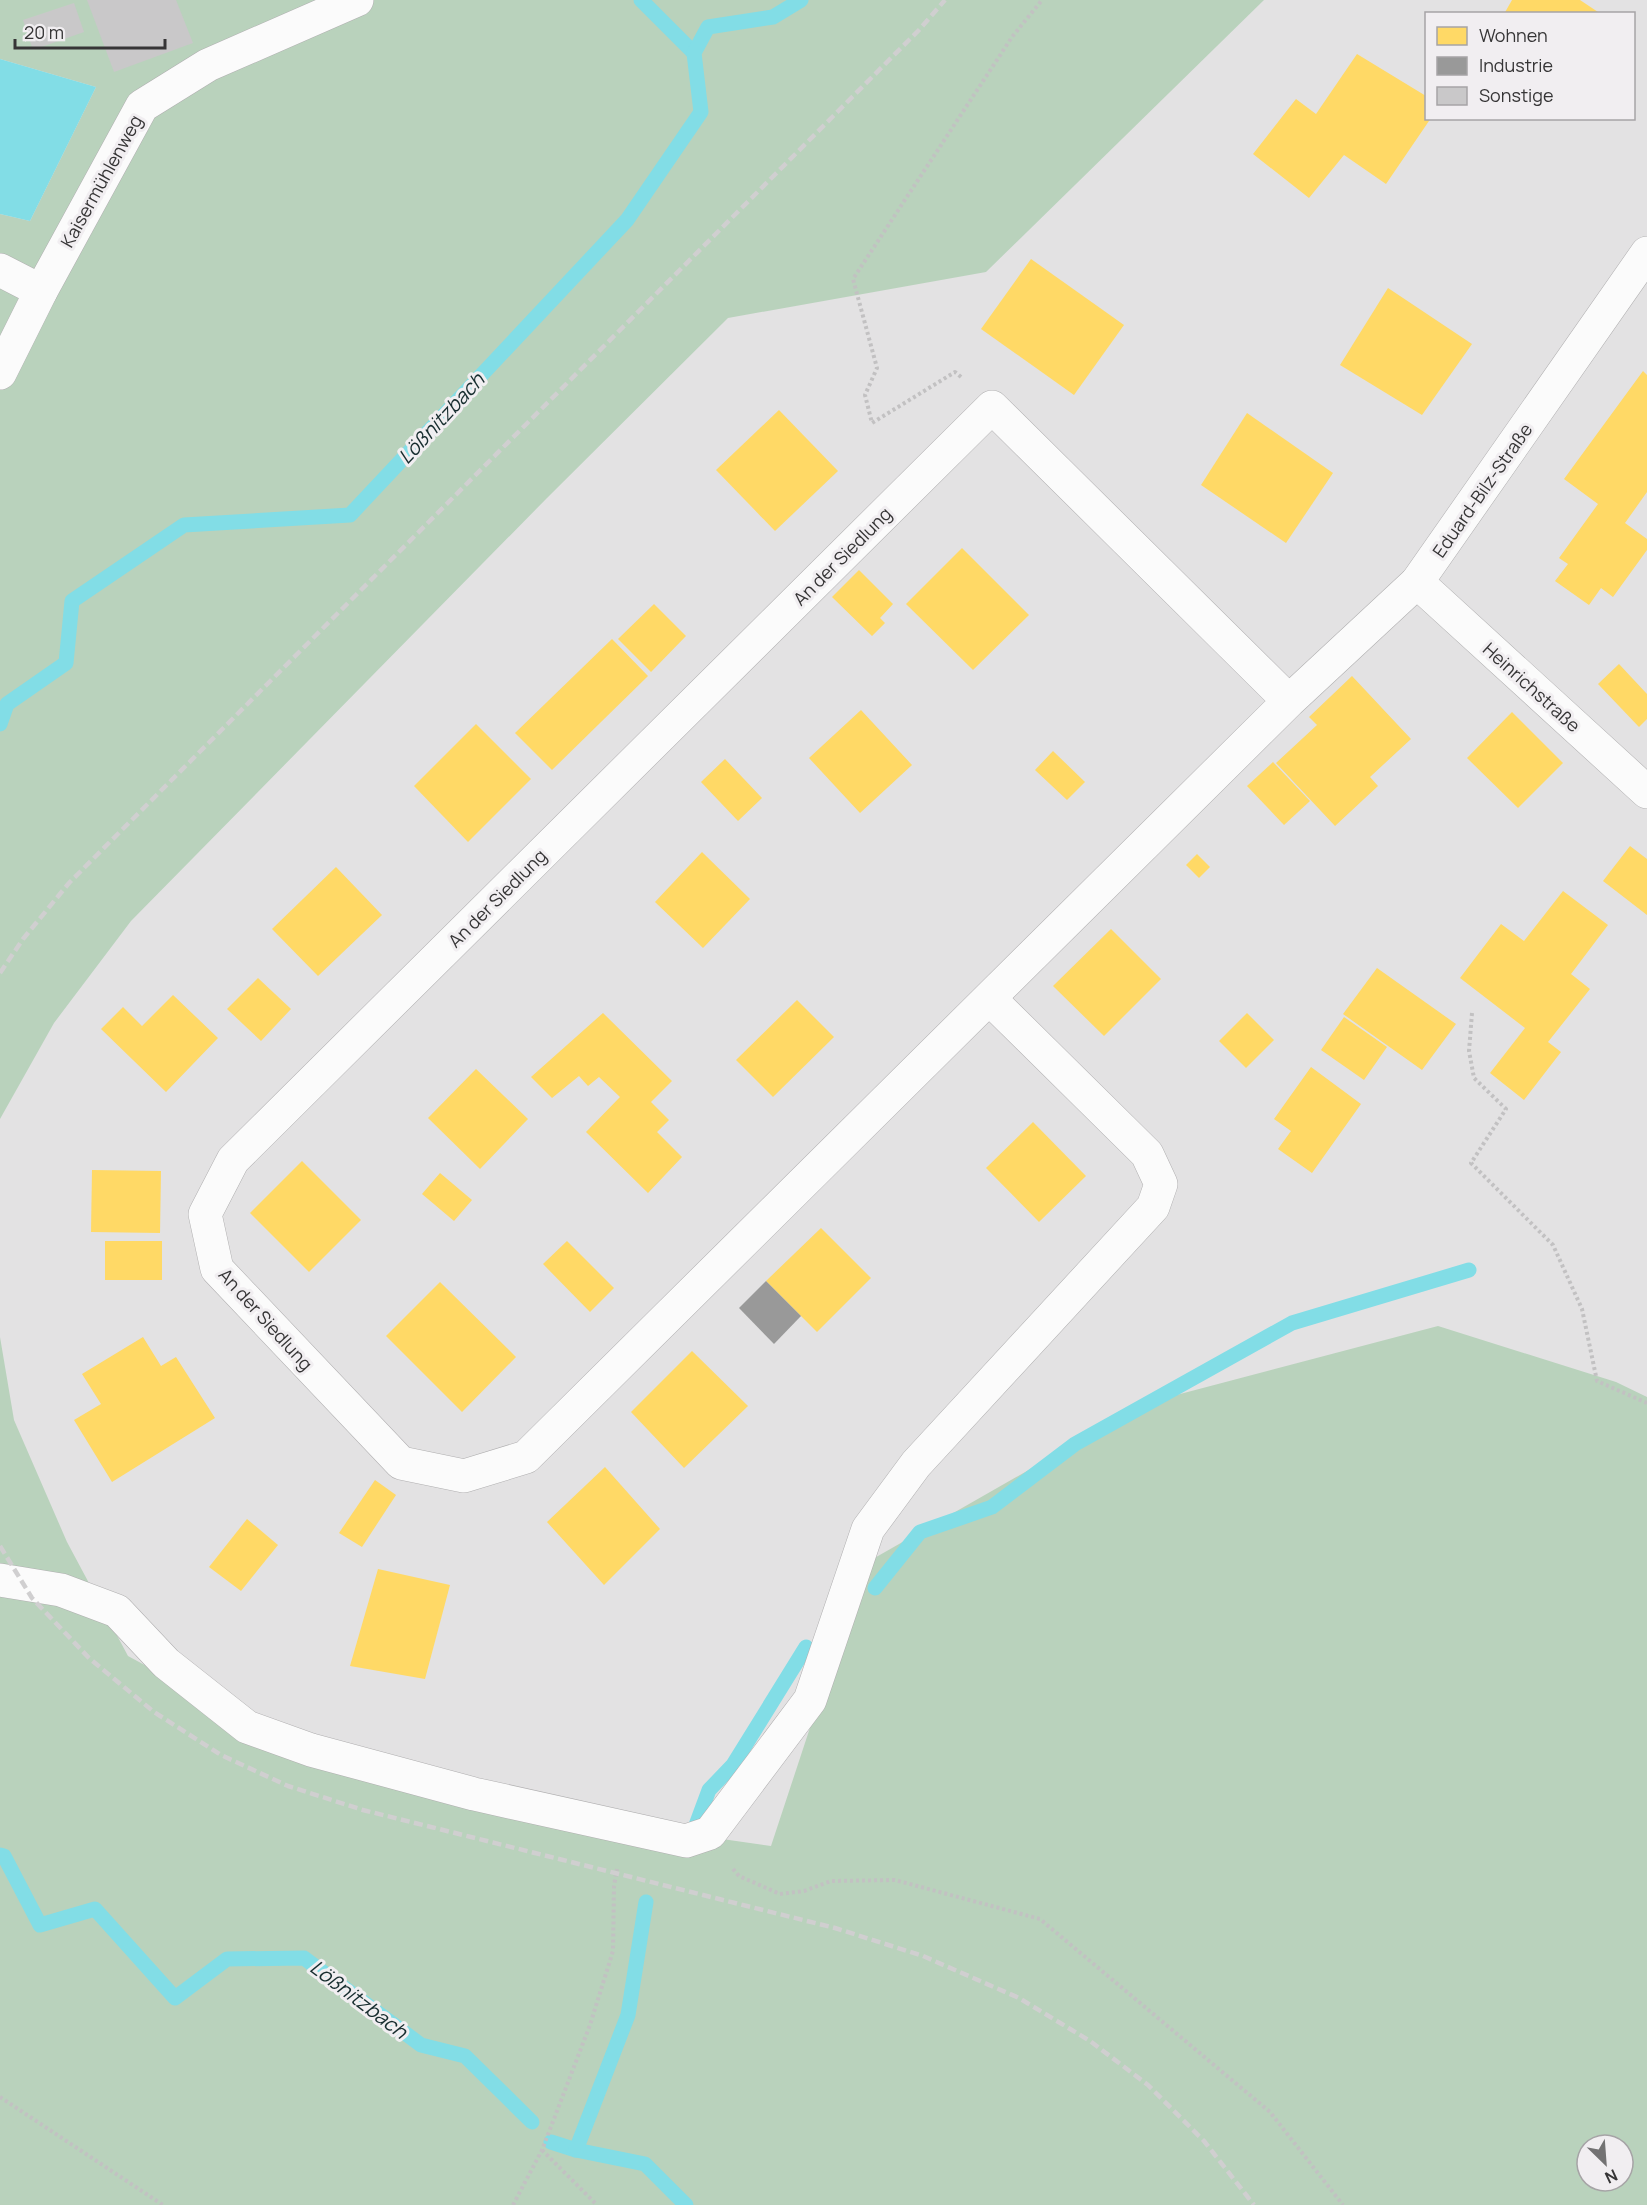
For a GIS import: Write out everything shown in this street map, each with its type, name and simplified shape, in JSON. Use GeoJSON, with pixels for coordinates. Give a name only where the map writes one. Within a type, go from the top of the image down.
{"type":"FeatureCollection","features":[{"type":"Feature","properties":{"kind":"street","name":"Kaisermühlenweg"},"geometry":{"type":"LineString","coordinates":[[0,373],[41,291],[142,106],[208,65],[357,0]]}},
{"type":"Feature","properties":{"kind":"street","name":"Eduard-Bilz-Straße"},"geometry":{"type":"LineString","coordinates":[[1288,701],[1417,582],[1647,253]]}},
{"type":"Feature","properties":{"kind":"street"},"geometry":{"type":"LineString","coordinates":[[0,270],[41,291]]}},
{"type":"Feature","properties":{"kind":"street"},"geometry":{"type":"LineString","coordinates":[[992,407],[1288,701]]}},
{"type":"Feature","properties":{"kind":"street","name":"An der Siedlung"},"geometry":{"type":"LineString","coordinates":[[992,407],[233,1160],[205,1214],[218,1269],[401,1463],[464,1476],[526,1457],[1288,701]]}},
{"type":"Feature","properties":{"kind":"street","name":"Heinrichstraße"},"geometry":{"type":"LineString","coordinates":[[1417,582],[1647,792]]}},
{"type":"Feature","properties":{"kind":"street"},"geometry":{"type":"LineString","coordinates":[[0,1580],[61,1590],[117,1611],[166,1663],[247,1727],[311,1750],[474,1794],[686,1841],[710,1833],[810,1700],[868,1529],[916,1464],[1153,1207],[1161,1184],[1147,1154],[990,999]]}},
{"type":"Feature","properties":{"kind":"path"},"geometry":{"type":"LineString","coordinates":[[992,407],[955,372],[872,423],[865,395],[877,368],[853,279],[1012,37],[1042,0]]}},
{"type":"Feature","properties":{"kind":"path"},"geometry":{"type":"LineString","coordinates":[[1472,1013],[1469,1051],[1474,1078],[1506,1109],[1471,1163],[1553,1245],[1582,1309],[1597,1381],[1647,1402]]}},
{"type":"Feature","properties":{"kind":"path"},"geometry":{"type":"LineString","coordinates":[[513,2205],[542,2150],[590,2025],[613,1951],[614,1886],[626,1827]]}},
{"type":"Feature","properties":{"kind":"path"},"geometry":{"type":"LineString","coordinates":[[710,1833],[719,1851],[739,1876],[780,1894],[804,1891],[831,1881],[895,1880],[1040,1919],[1270,2112],[1343,2205]]}},
{"type":"Feature","properties":{"kind":"path"},"geometry":{"type":"LineString","coordinates":[[0,2097],[163,2205]]}},
{"type":"Feature","properties":{"kind":"path"},"geometry":{"type":"LineString","coordinates":[[542,2150],[597,2205]]}},
{"type":"Feature","properties":{"kind":"green space"},"geometry":{"type":"Polygon","coordinates":[[[0,0],[1264,0],[986,272],[728,318],[547,498],[131,921],[54,1023],[0,1119],[0,214],[30,221],[96,87],[0,59],[0,0]]]}},
{"type":"Feature","properties":{"kind":"green space"},"geometry":{"type":"Polygon","coordinates":[[[1438,1326],[1616,1382],[1647,1397],[1647,2205],[0,2205],[0,1337],[14,1420],[67,1542],[128,1656],[277,1737],[610,1823],[771,1846],[864,1564],[1146,1403],[1438,1326]]]}},
{"type":"Feature","properties":{"kind":"water"},"geometry":{"type":"Polygon","coordinates":[[[0,59],[96,87],[30,221],[0,214],[0,59]]]}},
{"type":"Feature","properties":{"kind":"building: Wohnen"},"geometry":{"type":"Polygon","coordinates":[[[1512,0],[1580,0],[1598,12],[1505,12],[1512,0]]]}},
{"type":"Feature","properties":{"kind":"building: Wohnen"},"geometry":{"type":"Polygon","coordinates":[[[1357,54],[1425,95],[1425,120],[1430,120],[1386,184],[1344,155],[1309,198],[1253,154],[1296,99],[1316,114],[1357,54]]]}},
{"type":"Feature","properties":{"kind":"building: Wohnen"},"geometry":{"type":"Polygon","coordinates":[[[1031,259],[1124,325],[1074,395],[981,329],[1031,259]]]}},
{"type":"Feature","properties":{"kind":"building: Wohnen"},"geometry":{"type":"Polygon","coordinates":[[[1388,288],[1472,344],[1422,415],[1340,365],[1388,288]]]}},
{"type":"Feature","properties":{"kind":"building: Wohnen"},"geometry":{"type":"Polygon","coordinates":[[[1643,371],[1647,375],[1647,492],[1625,523],[1647,539],[1647,550],[1613,597],[1601,588],[1589,605],[1555,581],[1568,564],[1559,558],[1598,504],[1564,479],[1643,371]]]}},
{"type":"Feature","properties":{"kind":"building: Wohnen"},"geometry":{"type":"Polygon","coordinates":[[[779,410],[838,471],[775,531],[716,470],[779,410]]]}},
{"type":"Feature","properties":{"kind":"building: Wohnen"},"geometry":{"type":"Polygon","coordinates":[[[1247,413],[1333,473],[1286,543],[1201,485],[1247,413]]]}},
{"type":"Feature","properties":{"kind":"building: Wohnen"},"geometry":{"type":"Polygon","coordinates":[[[962,548],[1029,615],[973,670],[906,604],[962,548]]]}},
{"type":"Feature","properties":{"kind":"building: Wohnen"},"geometry":{"type":"Polygon","coordinates":[[[859,570],[893,604],[880,618],[885,623],[872,636],[832,597],[859,570]]]}},
{"type":"Feature","properties":{"kind":"building: Wohnen"},"geometry":{"type":"Polygon","coordinates":[[[654,604],[686,636],[651,672],[618,639],[654,604]]]}},
{"type":"Feature","properties":{"kind":"building: Wohnen"},"geometry":{"type":"Polygon","coordinates":[[[612,639],[648,676],[552,770],[515,733],[612,639]]]}},
{"type":"Feature","properties":{"kind":"building: Wohnen"},"geometry":{"type":"Polygon","coordinates":[[[1619,664],[1647,694],[1647,719],[1639,727],[1598,684],[1619,664]]]}},
{"type":"Feature","properties":{"kind":"building: Wohnen"},"geometry":{"type":"Polygon","coordinates":[[[1352,676],[1411,739],[1370,777],[1378,786],[1335,826],[1276,763],[1317,725],[1309,717],[1352,676]]]}},
{"type":"Feature","properties":{"kind":"building: Wohnen"},"geometry":{"type":"Polygon","coordinates":[[[861,710],[912,765],[860,813],[809,758],[861,710]]]}},
{"type":"Feature","properties":{"kind":"building: Wohnen"},"geometry":{"type":"Polygon","coordinates":[[[1512,712],[1563,763],[1518,808],[1467,758],[1512,712]]]}},
{"type":"Feature","properties":{"kind":"building: Wohnen"},"geometry":{"type":"Polygon","coordinates":[[[476,724],[531,779],[468,842],[414,786],[476,724]]]}},
{"type":"Feature","properties":{"kind":"building: Wohnen"},"geometry":{"type":"Polygon","coordinates":[[[1053,751],[1085,782],[1067,800],[1035,770],[1053,751]]]}},
{"type":"Feature","properties":{"kind":"building: Wohnen"},"geometry":{"type":"Polygon","coordinates":[[[725,759],[762,798],[738,821],[701,782],[725,759]]]}},
{"type":"Feature","properties":{"kind":"building: Wohnen"},"geometry":{"type":"Polygon","coordinates":[[[1273,762],[1310,801],[1284,825],[1247,786],[1273,762]]]}},
{"type":"Feature","properties":{"kind":"building: Wohnen"},"geometry":{"type":"Polygon","coordinates":[[[1630,846],[1647,859],[1647,915],[1603,881],[1630,846]]]}},
{"type":"Feature","properties":{"kind":"building: Wohnen"},"geometry":{"type":"Polygon","coordinates":[[[702,852],[750,899],[703,948],[655,902],[702,852]]]}},
{"type":"Feature","properties":{"kind":"building: Wohnen"},"geometry":{"type":"Polygon","coordinates":[[[1197,854],[1210,867],[1199,878],[1186,865],[1197,854]]]}},
{"type":"Feature","properties":{"kind":"building: Wohnen"},"geometry":{"type":"Polygon","coordinates":[[[336,867],[382,915],[318,976],[272,929],[336,867]]]}},
{"type":"Feature","properties":{"kind":"building: Wohnen"},"geometry":{"type":"Polygon","coordinates":[[[1563,891],[1608,925],[1571,974],[1590,989],[1548,1042],[1561,1052],[1524,1100],[1490,1073],[1525,1028],[1460,978],[1501,924],[1524,941],[1563,891]]]}},
{"type":"Feature","properties":{"kind":"building: Wohnen"},"geometry":{"type":"Polygon","coordinates":[[[1111,929],[1161,979],[1104,1036],[1053,986],[1111,929]]]}},
{"type":"Feature","properties":{"kind":"building: Wohnen"},"geometry":{"type":"Polygon","coordinates":[[[1377,968],[1456,1024],[1422,1070],[1343,1014],[1377,968]]]}},
{"type":"Feature","properties":{"kind":"building: Wohnen"},"geometry":{"type":"Polygon","coordinates":[[[258,978],[291,1009],[261,1041],[227,1009],[258,978]]]}},
{"type":"Feature","properties":{"kind":"building: Wohnen"},"geometry":{"type":"Polygon","coordinates":[[[173,995],[218,1038],[166,1092],[101,1029],[123,1007],[142,1026],[173,995]]]}},
{"type":"Feature","properties":{"kind":"building: Wohnen"},"geometry":{"type":"Polygon","coordinates":[[[797,1000],[834,1037],[773,1097],[736,1060],[797,1000]]]}},
{"type":"Feature","properties":{"kind":"building: Wohnen"},"geometry":{"type":"Polygon","coordinates":[[[603,1013],[672,1081],[651,1102],[669,1120],[657,1132],[682,1157],[648,1193],[586,1132],[620,1097],[599,1077],[588,1086],[579,1076],[552,1098],[531,1077],[603,1013]]]}},
{"type":"Feature","properties":{"kind":"building: Wohnen"},"geometry":{"type":"Polygon","coordinates":[[[1247,1013],[1274,1040],[1246,1068],[1219,1041],[1247,1013]]]}},
{"type":"Feature","properties":{"kind":"building: Wohnen"},"geometry":{"type":"Polygon","coordinates":[[[1344,1017],[1387,1047],[1364,1080],[1321,1050],[1344,1017]]]}},
{"type":"Feature","properties":{"kind":"building: Wohnen"},"geometry":{"type":"Polygon","coordinates":[[[1311,1067],[1361,1104],[1312,1173],[1278,1149],[1291,1131],[1274,1119],[1311,1067]]]}},
{"type":"Feature","properties":{"kind":"building: Wohnen"},"geometry":{"type":"Polygon","coordinates":[[[476,1069],[528,1119],[480,1169],[428,1118],[476,1069]]]}},
{"type":"Feature","properties":{"kind":"building: Wohnen"},"geometry":{"type":"Polygon","coordinates":[[[1033,1122],[1086,1176],[1039,1222],[986,1168],[1033,1122]]]}},
{"type":"Feature","properties":{"kind":"building: Wohnen"},"geometry":{"type":"Polygon","coordinates":[[[302,1161],[361,1220],[309,1272],[250,1213],[302,1161]]]}},
{"type":"Feature","properties":{"kind":"building: Wohnen"},"geometry":{"type":"Polygon","coordinates":[[[92,1170],[161,1171],[160,1233],[91,1232],[92,1170]]]}},
{"type":"Feature","properties":{"kind":"building: Wohnen"},"geometry":{"type":"Polygon","coordinates":[[[440,1173],[472,1200],[454,1221],[422,1194],[440,1173]]]}},
{"type":"Feature","properties":{"kind":"building: Wohnen"},"geometry":{"type":"Polygon","coordinates":[[[821,1228],[871,1278],[817,1332],[766,1281],[821,1228]]]}},
{"type":"Feature","properties":{"kind":"building: Wohnen"},"geometry":{"type":"Polygon","coordinates":[[[105,1241],[162,1241],[162,1280],[105,1280],[105,1241]]]}},
{"type":"Feature","properties":{"kind":"building: Wohnen"},"geometry":{"type":"Polygon","coordinates":[[[567,1241],[614,1288],[590,1312],[543,1264],[567,1241]]]}},
{"type":"Feature","properties":{"kind":"building: Wohnen"},"geometry":{"type":"Polygon","coordinates":[[[440,1282],[516,1357],[462,1412],[386,1336],[440,1282]]]}},
{"type":"Feature","properties":{"kind":"building: Wohnen"},"geometry":{"type":"Polygon","coordinates":[[[143,1337],[161,1366],[176,1357],[215,1418],[112,1482],[74,1420],[101,1404],[82,1374],[143,1337]]]}},
{"type":"Feature","properties":{"kind":"building: Wohnen"},"geometry":{"type":"Polygon","coordinates":[[[692,1351],[748,1406],[684,1468],[631,1412],[692,1351]]]}},
{"type":"Feature","properties":{"kind":"building: Wohnen"},"geometry":{"type":"Polygon","coordinates":[[[605,1467],[660,1529],[604,1585],[547,1522],[605,1467]]]}},
{"type":"Feature","properties":{"kind":"building: Wohnen"},"geometry":{"type":"Polygon","coordinates":[[[375,1480],[396,1495],[362,1547],[339,1533],[375,1480]]]}},
{"type":"Feature","properties":{"kind":"building: Wohnen"},"geometry":{"type":"Polygon","coordinates":[[[247,1519],[278,1545],[241,1591],[209,1567],[247,1519]]]}},
{"type":"Feature","properties":{"kind":"building: Wohnen"},"geometry":{"type":"Polygon","coordinates":[[[378,1569],[450,1585],[425,1679],[350,1666],[378,1569]]]}},
{"type":"Feature","properties":{"kind":"building: Industrie"},"geometry":{"type":"Polygon","coordinates":[[[766,1281],[801,1316],[774,1344],[739,1308],[766,1281]]]}},
{"type":"Feature","properties":{"kind":"building: Sonstige"},"geometry":{"type":"Polygon","coordinates":[[[87,0],[176,0],[193,43],[114,72],[87,0]]]}},
{"type":"Feature","properties":{"kind":"building: Sonstige"},"geometry":{"type":"Polygon","coordinates":[[[74,3],[84,32],[33,50],[23,20],[74,3]]]}},
{"type":"Feature","properties":{"kind":"waterway"},"geometry":{"type":"LineString","coordinates":[[641,0],[694,53]]}},
{"type":"Feature","properties":{"kind":"waterway","name":"Lößnitzbach"},"geometry":{"type":"LineString","coordinates":[[0,724],[7,704],[66,663],[72,601],[184,525],[350,515],[627,220],[701,112],[694,53],[708,27],[773,17],[801,0]]}},
{"type":"Feature","properties":{"kind":"waterway"},"geometry":{"type":"LineString","coordinates":[[875,1588],[920,1532],[992,1507],[1075,1444],[1292,1323],[1469,1270]]}},
{"type":"Feature","properties":{"kind":"waterway"},"geometry":{"type":"LineString","coordinates":[[696,1825],[709,1790],[733,1765],[806,1647]]}},
{"type":"Feature","properties":{"kind":"waterway","name":"Lößnitzbach"},"geometry":{"type":"LineString","coordinates":[[0,1855],[4,1856],[40,1925],[95,1909],[175,1998],[227,1959],[304,1958],[421,2045],[465,2056],[532,2122]]}},
{"type":"Feature","properties":{"kind":"waterway"},"geometry":{"type":"LineString","coordinates":[[576,2150],[628,2015],[646,1902]]}},
{"type":"Feature","properties":{"kind":"waterway","name":"Lößnitzbach"},"geometry":{"type":"LineString","coordinates":[[551,2142],[576,2150],[645,2164],[686,2205]]}},
{"type":"Feature","properties":{"kind":"railway"},"geometry":{"type":"LineString","coordinates":[[0,973],[23,939],[69,883],[919,30],[945,0]]}},
{"type":"Feature","properties":{"kind":"railway"},"geometry":{"type":"LineString","coordinates":[[0,1546],[32,1598],[89,1658],[154,1712],[221,1755],[288,1786],[363,1810],[835,1928],[923,1956],[1019,1998],[1090,2041],[1148,2085],[1204,2141],[1254,2205]]}}]}
